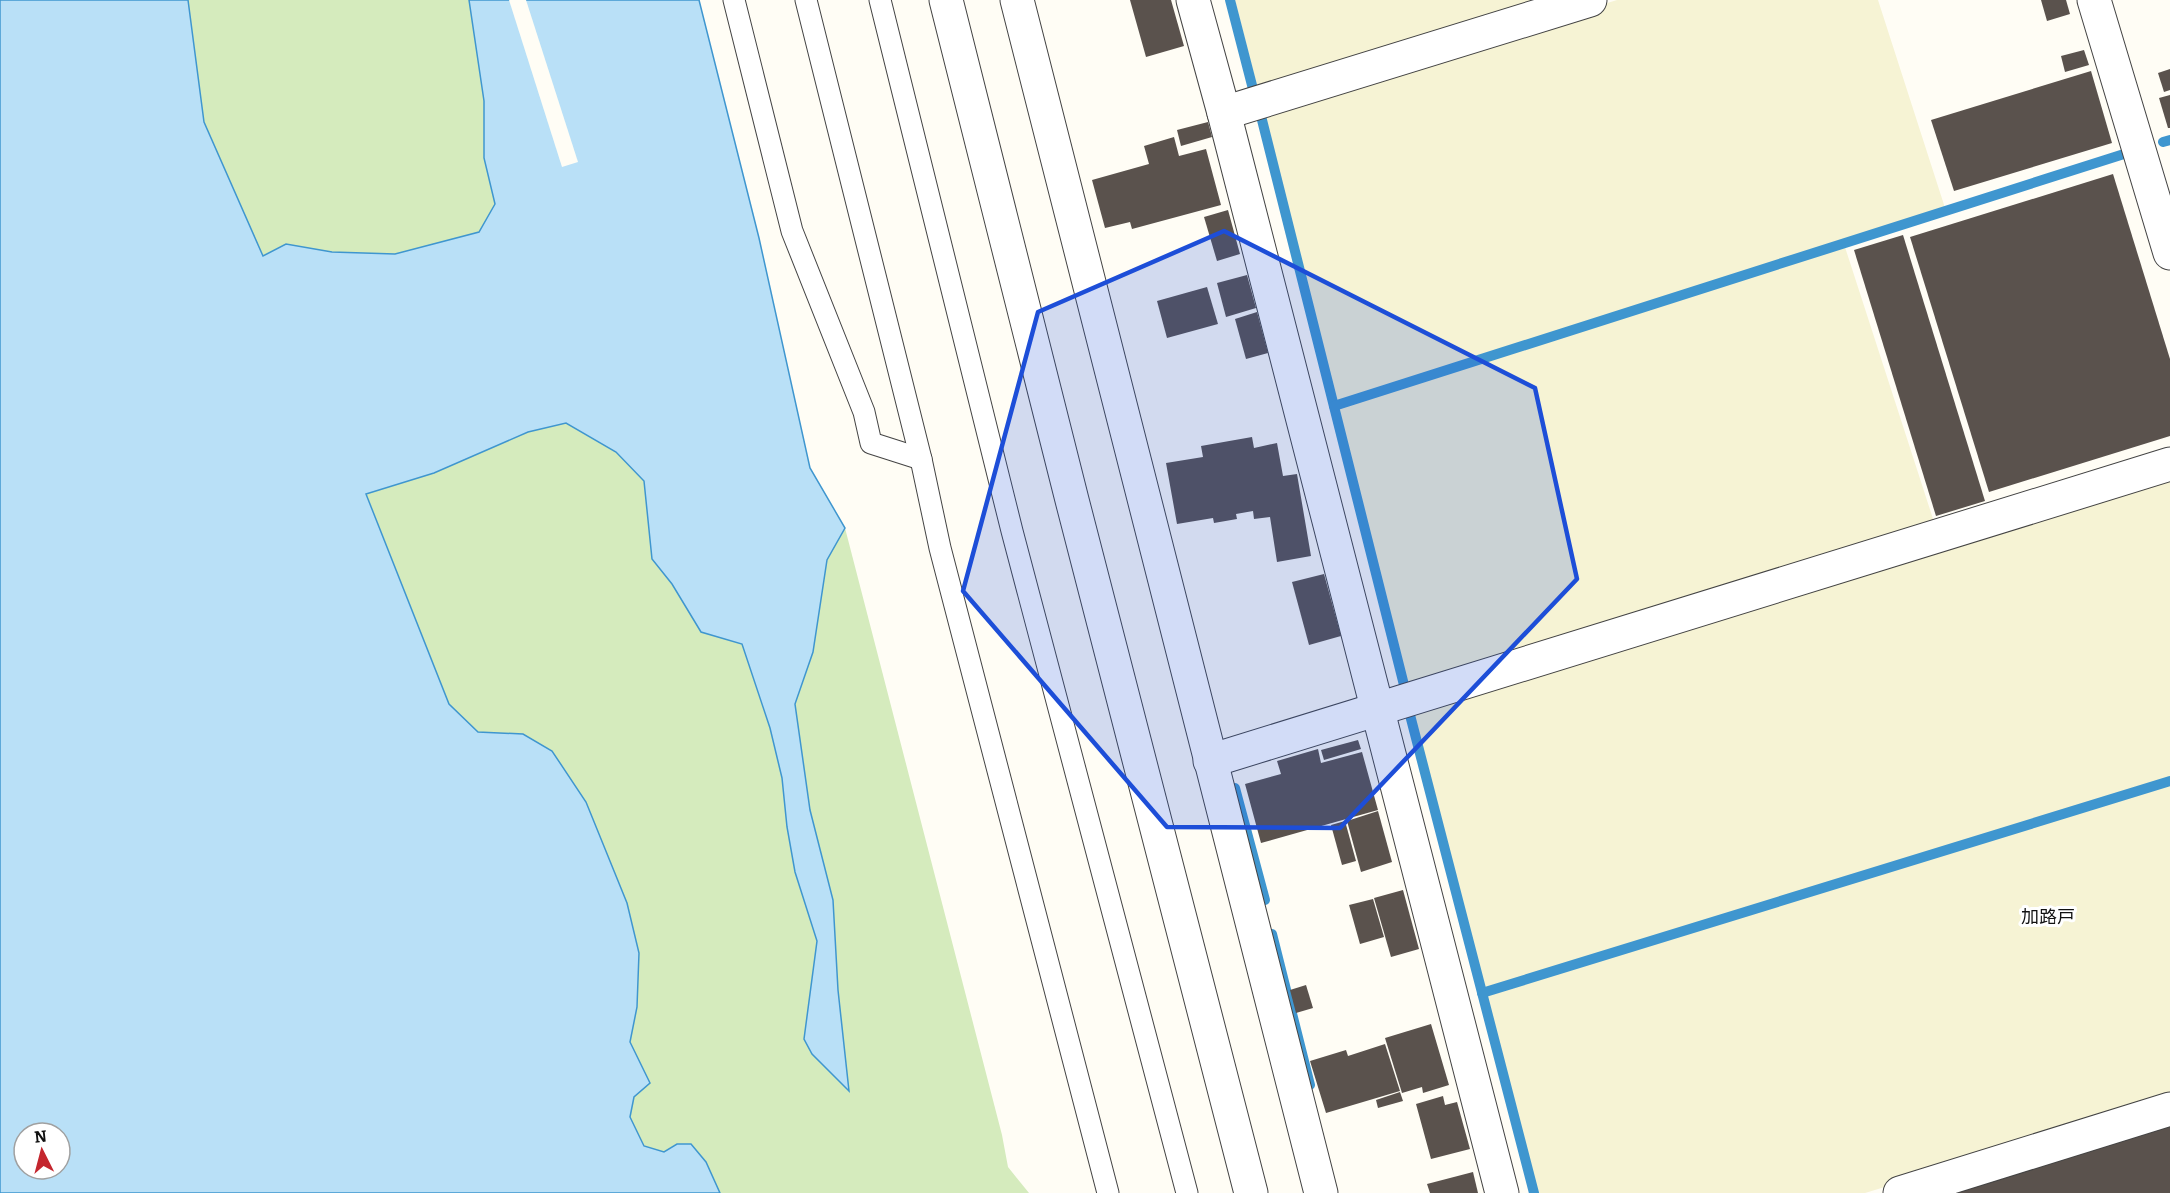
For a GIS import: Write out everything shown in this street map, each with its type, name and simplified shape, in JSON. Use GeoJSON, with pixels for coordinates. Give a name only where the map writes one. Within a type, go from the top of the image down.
{"type":"FeatureCollection","features":[{"type":"Feature","properties":{"kind":"street"},"geometry":{"type":"LineString","coordinates":[[946,0],[1251,1193]]}},
{"type":"Feature","properties":{"kind":"street"},"geometry":{"type":"LineString","coordinates":[[1017,0],[1321,1193]]}},
{"type":"Feature","properties":{"kind":"street"},"geometry":{"type":"LineString","coordinates":[[1193,0],[1502,1193]]}},
{"type":"Feature","properties":{"kind":"street"},"geometry":{"type":"LineString","coordinates":[[1224,113],[1590,0]]}},
{"type":"Feature","properties":{"kind":"street"},"geometry":{"type":"LineString","coordinates":[[2094,0],[2170,253]]}},
{"type":"Feature","properties":{"kind":"street"},"geometry":{"type":"LineString","coordinates":[[1210,760],[2170,464]]}},
{"type":"Feature","properties":{"kind":"street"},"geometry":{"type":"LineString","coordinates":[[1900,1193],[2170,1109]]}},
{"type":"Feature","properties":{"kind":"lane"},"geometry":{"type":"LineString","coordinates":[[734,0],[792,231],[864,412],[871,443],[921,459]]}},
{"type":"Feature","properties":{"kind":"lane"},"geometry":{"type":"LineString","coordinates":[[806,0],[921,459],[940,548],[1108,1193]]}},
{"type":"Feature","properties":{"kind":"lane"},"geometry":{"type":"LineString","coordinates":[[880,0],[1011,531],[1187,1193]]}},
{"type":"Feature","properties":{"kind":"highlighted area"},"geometry":{"type":"Polygon","coordinates":[[[1224,231],[1535,388],[1577,579],[1340,828],[1167,827],[963,591],[1038,312],[1224,231]]]}},
{"type":"Feature","properties":{"kind":"shaded area"},"geometry":{"type":"Polygon","coordinates":[[[1235,0],[1566,0],[1259,94],[1235,0]]]}},
{"type":"Feature","properties":{"kind":"shaded area"},"geometry":{"type":"Polygon","coordinates":[[[1617,0],[1878,0],[1946,211],[1844,244],[1935,525],[1405,689],[1260,112],[1617,0]]]}},
{"type":"Feature","properties":{"kind":"shaded area"},"geometry":{"type":"Polygon","coordinates":[[[2170,478],[2170,1100],[1865,1193],[1534,1193],[1410,715],[2170,478]]]}},
{"type":"Feature","properties":{"kind":"green space"},"geometry":{"type":"Polygon","coordinates":[[[151,0],[528,0],[565,214],[283,303],[151,0]]]}},
{"type":"Feature","properties":{"kind":"green space"},"geometry":{"type":"Polygon","coordinates":[[[759,238],[810,468],[845,528],[1002,1135],[1008,1167],[1029,1193],[667,1193],[630,1117],[478,732],[449,704],[366,493],[759,238]]]}},
{"type":"Feature","properties":{"kind":"water"},"geometry":{"type":"Polygon","coordinates":[[[0,0],[188,0],[204,122],[263,256],[286,244],[332,252],[395,254],[479,232],[495,204],[484,158],[484,101],[469,0],[699,0],[759,238],[810,468],[845,528],[827,560],[813,652],[795,704],[810,810],[833,900],[838,990],[849,1091],[812,1054],[804,1039],[817,941],[795,872],[782,778],[770,728],[742,644],[701,632],[672,584],[652,559],[644,481],[616,452],[566,423],[528,432],[434,473],[366,494],[449,704],[478,732],[523,734],[552,751],[586,802],[627,903],[639,953],[637,1007],[630,1042],[650,1083],[634,1097],[630,1117],[644,1146],[664,1152],[677,1144],[691,1144],[706,1162],[720,1193],[0,1193],[0,0]]]}},
{"type":"Feature","properties":{"kind":"pier"},"geometry":{"type":"Polygon","coordinates":[[[509,0],[526,0],[578,162],[562,167],[509,0]]]}},
{"type":"Feature","properties":{"kind":"building"},"geometry":{"type":"Polygon","coordinates":[[[1130,0],[1171,0],[1184,46],[1146,57],[1130,0]]]}},
{"type":"Feature","properties":{"kind":"building"},"geometry":{"type":"Polygon","coordinates":[[[2041,0],[2066,0],[2070,14],[2047,21],[2041,0]]]}},
{"type":"Feature","properties":{"kind":"building"},"geometry":{"type":"Polygon","coordinates":[[[2084,50],[2089,65],[2065,72],[2061,56],[2084,50]]]}},
{"type":"Feature","properties":{"kind":"building"},"geometry":{"type":"Polygon","coordinates":[[[2170,69],[2170,90],[2164,92],[2158,73],[2170,69]]]}},
{"type":"Feature","properties":{"kind":"building"},"geometry":{"type":"Polygon","coordinates":[[[2091,71],[2112,143],[1954,191],[1931,120],[2091,71]]]}},
{"type":"Feature","properties":{"kind":"building"},"geometry":{"type":"Polygon","coordinates":[[[2170,95],[2170,128],[2168,128],[2159,98],[2170,95]]]}},
{"type":"Feature","properties":{"kind":"building"},"geometry":{"type":"Polygon","coordinates":[[[1208,122],[1212,137],[1181,146],[1177,130],[1208,122]]]}},
{"type":"Feature","properties":{"kind":"building"},"geometry":{"type":"Polygon","coordinates":[[[1174,137],[1179,156],[1206,149],[1221,205],[1132,229],[1130,222],[1105,228],[1092,180],[1149,164],[1144,146],[1174,137]]]}},
{"type":"Feature","properties":{"kind":"building"},"geometry":{"type":"Polygon","coordinates":[[[2113,174],[2170,359],[2170,436],[1989,492],[1910,237],[2113,174]]]}},
{"type":"Feature","properties":{"kind":"building"},"geometry":{"type":"Polygon","coordinates":[[[1228,210],[1240,254],[1217,261],[1204,217],[1228,210]]]}},
{"type":"Feature","properties":{"kind":"building"},"geometry":{"type":"Polygon","coordinates":[[[1903,235],[1985,501],[1936,516],[1854,250],[1903,235]]]}},
{"type":"Feature","properties":{"kind":"building"},"geometry":{"type":"Polygon","coordinates":[[[1247,275],[1256,308],[1226,317],[1217,283],[1247,275]]]}},
{"type":"Feature","properties":{"kind":"building"},"geometry":{"type":"Polygon","coordinates":[[[1207,287],[1218,324],[1167,338],[1157,301],[1207,287]]]}},
{"type":"Feature","properties":{"kind":"building"},"geometry":{"type":"Polygon","coordinates":[[[1257,312],[1268,353],[1246,359],[1235,319],[1257,312]]]}},
{"type":"Feature","properties":{"kind":"building"},"geometry":{"type":"Polygon","coordinates":[[[1252,437],[1254,448],[1277,443],[1283,476],[1297,474],[1311,556],[1277,562],[1270,517],[1254,519],[1253,511],[1236,514],[1237,519],[1214,523],[1213,518],[1177,524],[1166,463],[1203,457],[1201,446],[1252,437]]]}},
{"type":"Feature","properties":{"kind":"building"},"geometry":{"type":"Polygon","coordinates":[[[1324,574],[1341,636],[1309,645],[1292,582],[1324,574]]]}},
{"type":"Feature","properties":{"kind":"building"},"geometry":{"type":"Polygon","coordinates":[[[1358,740],[1361,749],[1324,760],[1321,750],[1358,740]]]}},
{"type":"Feature","properties":{"kind":"building"},"geometry":{"type":"Polygon","coordinates":[[[1318,749],[1321,763],[1362,752],[1378,810],[1261,843],[1245,784],[1281,774],[1277,761],[1318,749]]]}},
{"type":"Feature","properties":{"kind":"building"},"geometry":{"type":"Polygon","coordinates":[[[1378,811],[1392,862],[1361,872],[1347,821],[1378,811]]]}},
{"type":"Feature","properties":{"kind":"building"},"geometry":{"type":"Polygon","coordinates":[[[1345,821],[1356,861],[1342,865],[1331,825],[1345,821]]]}},
{"type":"Feature","properties":{"kind":"building"},"geometry":{"type":"Polygon","coordinates":[[[1403,890],[1419,949],[1391,957],[1374,898],[1403,890]]]}},
{"type":"Feature","properties":{"kind":"building"},"geometry":{"type":"Polygon","coordinates":[[[1373,899],[1384,937],[1360,944],[1349,905],[1373,899]]]}},
{"type":"Feature","properties":{"kind":"building"},"geometry":{"type":"Polygon","coordinates":[[[1306,985],[1313,1008],[1296,1013],[1290,990],[1306,985]]]}},
{"type":"Feature","properties":{"kind":"building"},"geometry":{"type":"Polygon","coordinates":[[[1431,1024],[1449,1085],[1423,1093],[1422,1087],[1402,1093],[1385,1038],[1431,1024]]]}},
{"type":"Feature","properties":{"kind":"building"},"geometry":{"type":"Polygon","coordinates":[[[1385,1044],[1400,1091],[1326,1113],[1310,1061],[1346,1050],[1348,1056],[1385,1044]]]}},
{"type":"Feature","properties":{"kind":"building"},"geometry":{"type":"Polygon","coordinates":[[[1400,1092],[1403,1101],[1378,1108],[1376,1100],[1400,1092]]]}},
{"type":"Feature","properties":{"kind":"building"},"geometry":{"type":"Polygon","coordinates":[[[1443,1096],[1445,1105],[1457,1102],[1470,1149],[1431,1159],[1416,1104],[1443,1096]]]}},
{"type":"Feature","properties":{"kind":"building"},"geometry":{"type":"Polygon","coordinates":[[[2170,1122],[2170,1193],[1950,1193],[2170,1122]]]}},
{"type":"Feature","properties":{"kind":"building"},"geometry":{"type":"Polygon","coordinates":[[[1473,1172],[1478,1193],[1430,1193],[1427,1184],[1473,1172]]]}},
{"type":"Feature","properties":{"kind":"waterway"},"geometry":{"type":"LineString","coordinates":[[1230,0],[1254,93]]}},
{"type":"Feature","properties":{"kind":"waterway"},"geometry":{"type":"LineString","coordinates":[[1260,112],[1405,689]]}},
{"type":"Feature","properties":{"kind":"waterway"},"geometry":{"type":"LineString","coordinates":[[2163,142],[2170,140]]}},
{"type":"Feature","properties":{"kind":"waterway"},"geometry":{"type":"LineString","coordinates":[[1334,406],[2124,154]]}},
{"type":"Feature","properties":{"kind":"waterway"},"geometry":{"type":"LineString","coordinates":[[1410,715],[1534,1193]]}},
{"type":"Feature","properties":{"kind":"waterway"},"geometry":{"type":"LineString","coordinates":[[1482,993],[2170,781]]}},
{"type":"Feature","properties":{"kind":"waterway"},"geometry":{"type":"LineString","coordinates":[[1235,788],[1265,900]]}},
{"type":"Feature","properties":{"kind":"waterway"},"geometry":{"type":"LineString","coordinates":[[1272,934],[1310,1085]]}},
{"type":"Feature","properties":{"kind":"district","name":"加路戸"},"geometry":{"type":"Point","coordinates":[2048,917]}}]}
